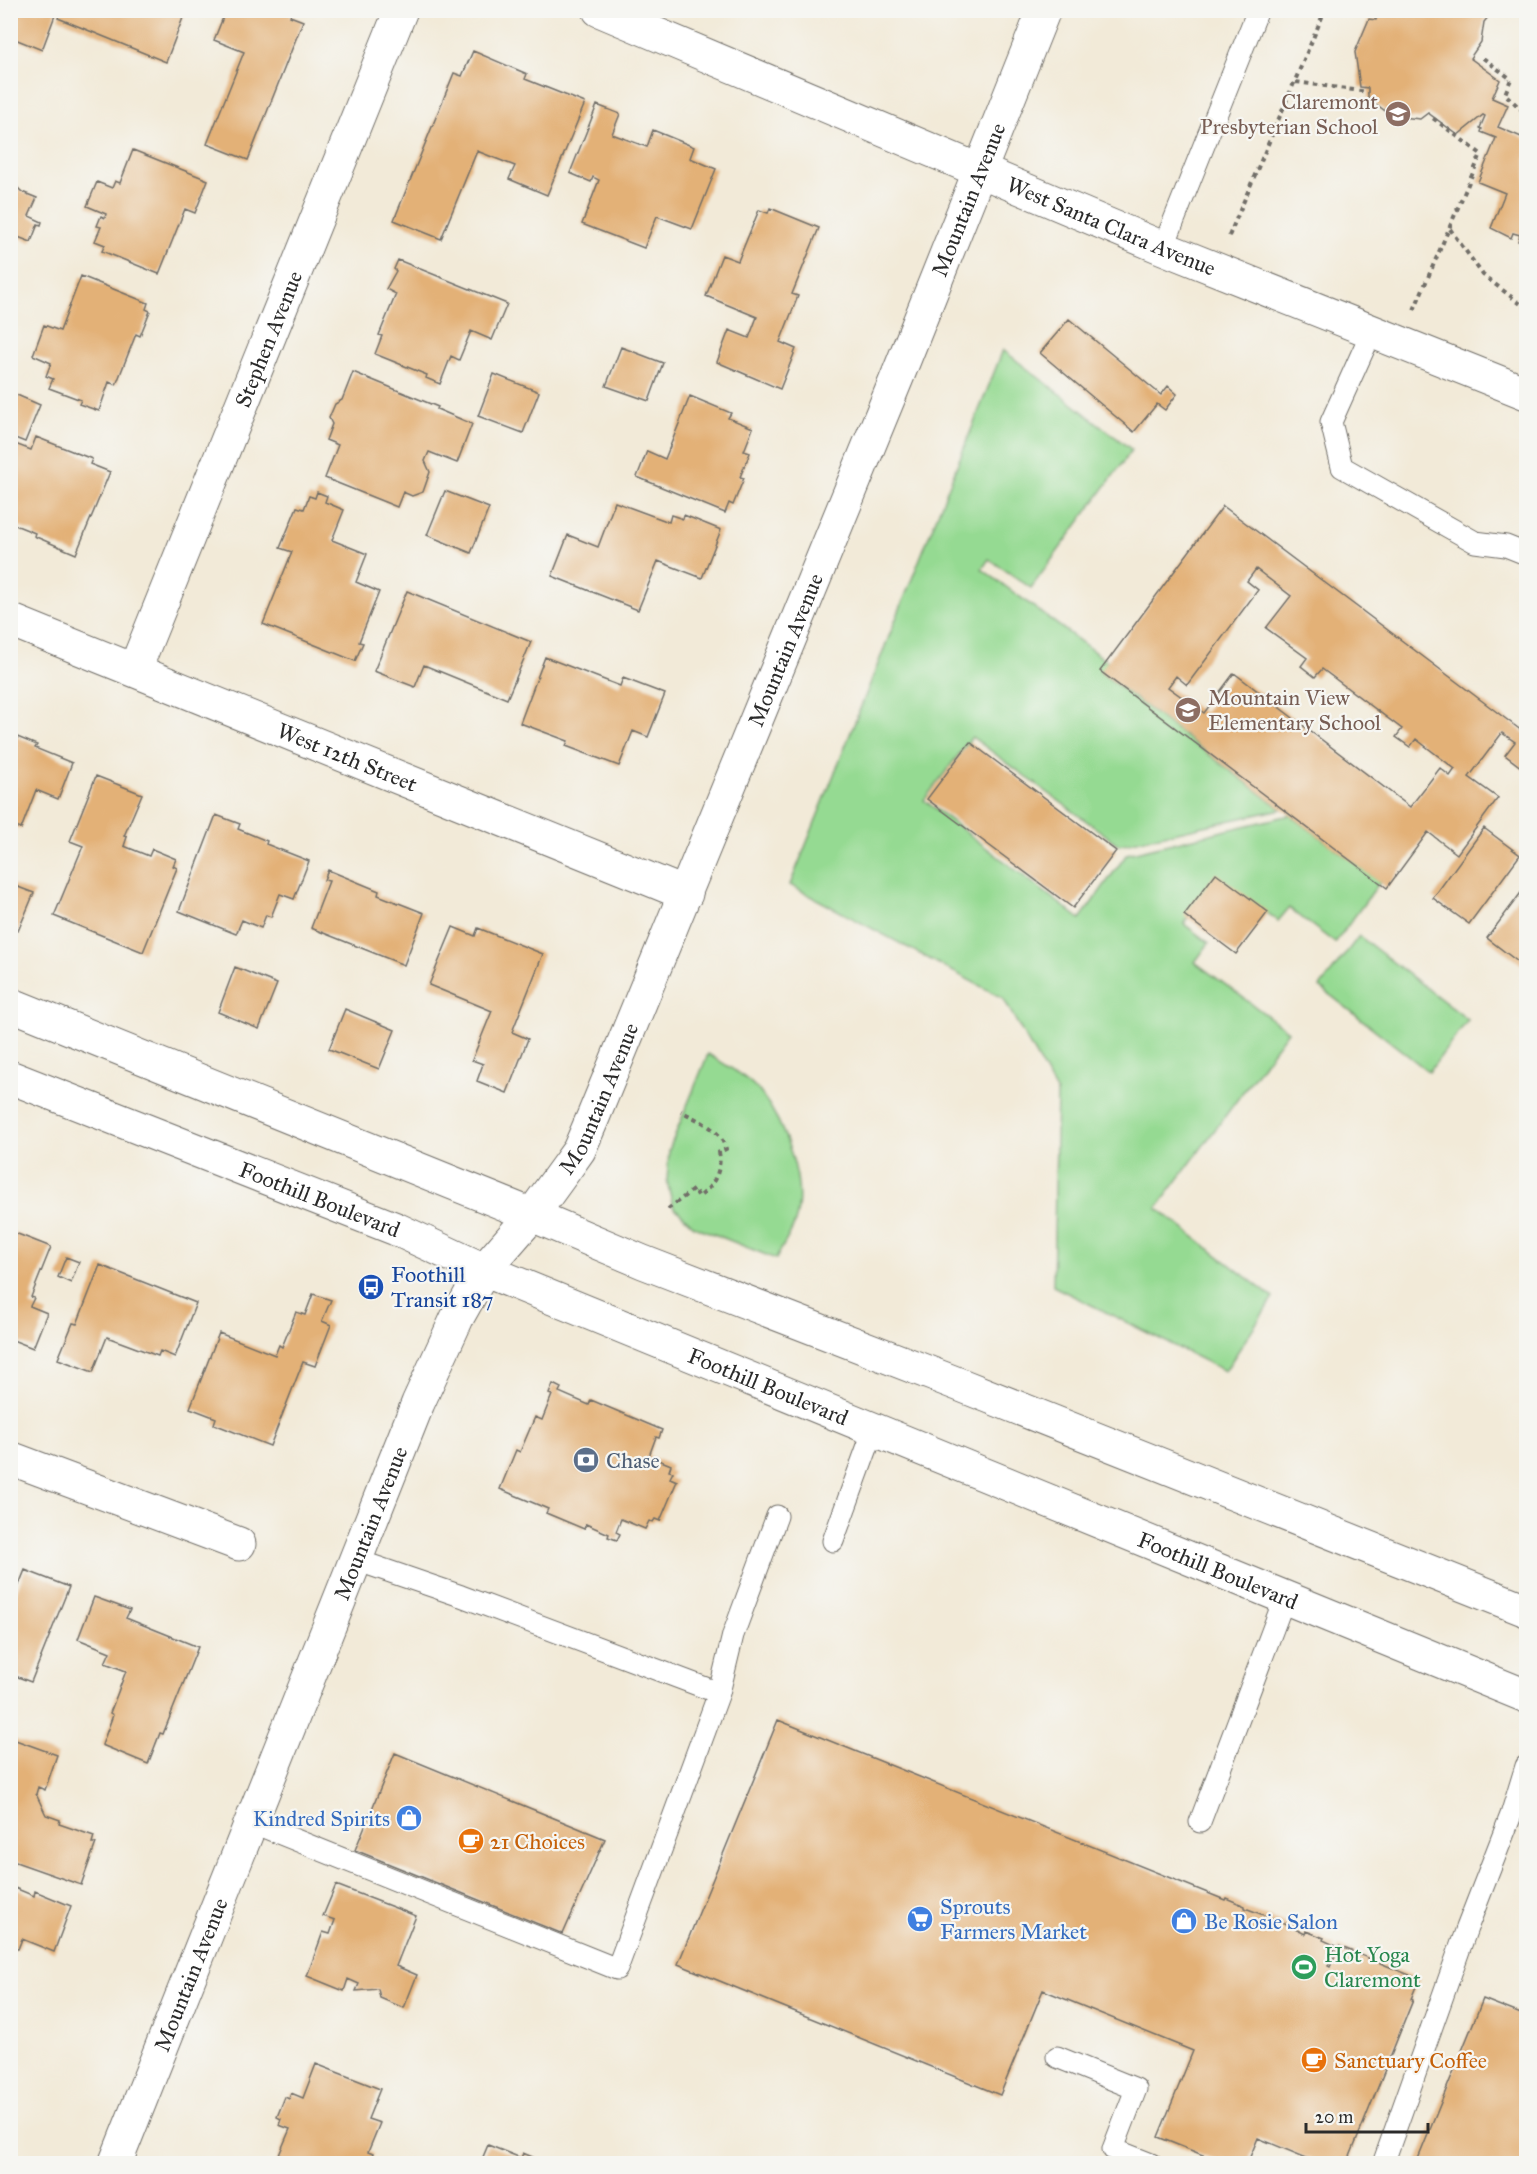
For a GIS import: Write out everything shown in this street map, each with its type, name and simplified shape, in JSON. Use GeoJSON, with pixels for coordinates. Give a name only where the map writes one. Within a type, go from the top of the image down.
{"type":"FeatureCollection","features":[{"type":"Feature","properties":{"kind":"main road","name":"Stephen Avenue"},"geometry":{"type":"LineString","coordinates":[[135,669],[401,10]]}},
{"type":"Feature","properties":{"kind":"main road","name":"West Santa Clara Avenue"},"geometry":{"type":"LineString","coordinates":[[599,10],[1163,248],[1527,393]]}},
{"type":"Feature","properties":{"kind":"main road","name":"Mountain Avenue"},"geometry":{"type":"LineString","coordinates":[[115,2163],[418,1403],[457,1318],[484,1270],[532,1215],[579,1150],[686,894],[1044,10]]}},
{"type":"Feature","properties":{"kind":"main road","name":"West 12th Street"},"geometry":{"type":"LineString","coordinates":[[10,620],[686,894]]}},
{"type":"Feature","properties":{"kind":"main road"},"geometry":{"type":"LineString","coordinates":[[10,1004],[532,1215],[632,1258],[1527,1610]]}},
{"type":"Feature","properties":{"kind":"main road","name":"Foothill Boulevard"},"geometry":{"type":"LineString","coordinates":[[10,1077],[396,1229],[484,1270],[1527,1696]]}},
{"type":"Feature","properties":{"kind":"main road"},"geometry":{"type":"LineString","coordinates":[[10,1458],[239,1545]]}},
{"type":"Feature","properties":{"kind":"lane"},"geometry":{"type":"LineString","coordinates":[[1163,248],[1258,10]]}},
{"type":"Feature","properties":{"kind":"lane"},"geometry":{"type":"LineString","coordinates":[[1372,331],[1331,422],[1342,467],[1475,542],[1506,546],[1527,554]]}},
{"type":"Feature","properties":{"kind":"lane"},"geometry":{"type":"LineString","coordinates":[[833,1541],[874,1430]]}},
{"type":"Feature","properties":{"kind":"lane"},"geometry":{"type":"LineString","coordinates":[[251,1822],[617,1969],[719,1693],[733,1635],[777,1516]]}},
{"type":"Feature","properties":{"kind":"lane"},"geometry":{"type":"LineString","coordinates":[[356,1560],[461,1596],[719,1693]]}},
{"type":"Feature","properties":{"kind":"lane"},"geometry":{"type":"LineString","coordinates":[[1200,1822],[1285,1598]]}},
{"type":"Feature","properties":{"kind":"lane"},"geometry":{"type":"LineString","coordinates":[[1383,2163],[1527,1766]]}},
{"type":"Feature","properties":{"kind":"lane"},"geometry":{"type":"LineString","coordinates":[[1057,2057],[1136,2089],[1113,2149],[1151,2163]]}},
{"type":"Feature","properties":{"kind":"path"},"geometry":{"type":"LineString","coordinates":[[1229,237],[1325,10]]}},
{"type":"Feature","properties":{"kind":"path"},"geometry":{"type":"LineString","coordinates":[[1483,58],[1511,79],[1505,94],[1527,114]]}},
{"type":"Feature","properties":{"kind":"path"},"geometry":{"type":"LineString","coordinates":[[1296,82],[1368,92]]}},
{"type":"Feature","properties":{"kind":"path"},"geometry":{"type":"LineString","coordinates":[[1414,311],[1481,154],[1430,116]]}},
{"type":"Feature","properties":{"kind":"path"},"geometry":{"type":"LineString","coordinates":[[1450,228],[1483,275],[1527,308]]}},
{"type":"Feature","properties":{"kind":"path"},"geometry":{"type":"LineString","coordinates":[[668,1209],[694,1189],[699,1197],[711,1187],[719,1172],[719,1152],[726,1149],[722,1138],[709,1125],[681,1110]]}},
{"type":"Feature","properties":{"kind":"green space"},"geometry":{"type":"Polygon","coordinates":[[[1003,350],[1132,450],[1031,588],[989,559],[982,569],[1108,662],[1100,672],[1281,809],[1119,845],[972,737],[924,800],[1080,919],[1127,854],[1290,815],[1380,882],[1335,943],[1289,908],[1278,921],[1220,877],[1184,924],[1209,943],[1195,962],[1288,1031],[1157,1208],[1273,1298],[1225,1371],[1053,1286],[1057,1093],[1003,998],[790,885],[1003,350]]]}},
{"type":"Feature","properties":{"kind":"green space"},"geometry":{"type":"Polygon","coordinates":[[[1359,936],[1468,1020],[1429,1072],[1320,987],[1359,936]]]}},
{"type":"Feature","properties":{"kind":"green space"},"geometry":{"type":"Polygon","coordinates":[[[708,1054],[742,1076],[760,1092],[785,1136],[791,1154],[796,1172],[798,1206],[793,1227],[776,1259],[694,1226],[673,1206],[667,1181],[669,1150],[708,1054]]]}},
{"type":"Feature","properties":{"kind":"building"},"geometry":{"type":"Polygon","coordinates":[[[17,10],[57,10],[42,50],[10,37],[10,28],[17,10]]]}},
{"type":"Feature","properties":{"kind":"building"},"geometry":{"type":"Polygon","coordinates":[[[62,10],[186,10],[166,62],[58,18],[62,10]]]}},
{"type":"Feature","properties":{"kind":"building"},"geometry":{"type":"Polygon","coordinates":[[[226,10],[292,10],[290,16],[303,21],[248,160],[207,144],[244,52],[214,40],[226,10]]]}},
{"type":"Feature","properties":{"kind":"building"},"geometry":{"type":"Polygon","coordinates":[[[1378,10],[1494,10],[1484,22],[1481,42],[1470,58],[1500,80],[1492,98],[1508,105],[1498,127],[1526,139],[1526,244],[1518,241],[1520,235],[1513,233],[1511,238],[1491,228],[1505,193],[1478,182],[1496,138],[1481,132],[1480,128],[1485,116],[1483,115],[1458,135],[1428,113],[1420,119],[1392,116],[1368,98],[1368,88],[1360,87],[1355,52],[1369,19],[1376,20],[1378,10]]]}},
{"type":"Feature","properties":{"kind":"building"},"geometry":{"type":"Polygon","coordinates":[[[473,51],[527,74],[525,79],[585,103],[547,195],[509,179],[515,166],[477,151],[441,239],[394,220],[454,73],[462,76],[473,51]]]}},
{"type":"Feature","properties":{"kind":"building"},"geometry":{"type":"Polygon","coordinates":[[[597,105],[620,114],[612,134],[647,147],[653,130],[694,147],[690,158],[716,169],[692,229],[657,216],[644,248],[582,224],[599,180],[593,177],[591,182],[570,173],[597,105]]]}},
{"type":"Feature","properties":{"kind":"building"},"geometry":{"type":"Polygon","coordinates":[[[133,150],[208,180],[195,213],[185,209],[159,274],[102,251],[105,245],[95,241],[101,227],[97,226],[101,216],[105,218],[106,214],[87,206],[97,182],[112,188],[115,181],[120,183],[133,150]]]}},
{"type":"Feature","properties":{"kind":"building"},"geometry":{"type":"Polygon","coordinates":[[[16,186],[22,192],[37,198],[29,216],[42,222],[41,225],[38,224],[31,242],[10,234],[10,187],[16,186]]]}},
{"type":"Feature","properties":{"kind":"building"},"geometry":{"type":"Polygon","coordinates":[[[770,208],[819,228],[792,294],[798,296],[780,342],[796,349],[780,389],[717,362],[729,330],[749,338],[757,317],[706,296],[722,255],[738,261],[759,210],[768,213],[770,208]]]}},
{"type":"Feature","properties":{"kind":"building"},"geometry":{"type":"Polygon","coordinates":[[[398,260],[507,304],[492,340],[471,331],[459,360],[451,356],[440,384],[426,378],[427,375],[375,354],[382,336],[379,335],[396,294],[386,289],[396,271],[394,269],[398,260]]]}},
{"type":"Feature","properties":{"kind":"building"},"geometry":{"type":"Polygon","coordinates":[[[81,276],[148,303],[146,309],[150,311],[140,336],[136,334],[116,385],[109,382],[99,411],[79,404],[81,400],[49,388],[53,379],[46,376],[51,363],[33,355],[44,325],[60,331],[81,276]]]}},
{"type":"Feature","properties":{"kind":"building"},"geometry":{"type":"Polygon","coordinates":[[[1069,319],[1161,395],[1168,386],[1177,394],[1165,410],[1157,404],[1134,432],[1040,353],[1069,319]]]}},
{"type":"Feature","properties":{"kind":"building"},"geometry":{"type":"Polygon","coordinates":[[[621,347],[663,363],[649,401],[606,386],[621,347]]]}},
{"type":"Feature","properties":{"kind":"building"},"geometry":{"type":"Polygon","coordinates":[[[353,372],[438,407],[437,409],[472,424],[457,463],[429,452],[425,461],[430,472],[423,492],[412,496],[403,492],[397,507],[325,478],[338,445],[326,440],[332,424],[329,418],[335,404],[342,400],[353,372]]]}},
{"type":"Feature","properties":{"kind":"building"},"geometry":{"type":"Polygon","coordinates":[[[494,374],[539,392],[523,433],[478,416],[494,374]]]}},
{"type":"Feature","properties":{"kind":"building"},"geometry":{"type":"Polygon","coordinates":[[[10,392],[40,405],[25,442],[10,436],[10,392]]]}},
{"type":"Feature","properties":{"kind":"building"},"geometry":{"type":"Polygon","coordinates":[[[690,396],[731,413],[728,418],[753,428],[744,451],[750,453],[740,477],[744,478],[733,505],[729,503],[725,513],[637,477],[647,451],[665,459],[690,396]]]}},
{"type":"Feature","properties":{"kind":"building"},"geometry":{"type":"Polygon","coordinates":[[[36,437],[92,459],[90,464],[110,472],[76,554],[10,523],[10,442],[31,450],[36,437]]]}},
{"type":"Feature","properties":{"kind":"building"},"geometry":{"type":"Polygon","coordinates":[[[445,491],[489,508],[471,553],[427,535],[445,491]]]}},
{"type":"Feature","properties":{"kind":"building"},"geometry":{"type":"Polygon","coordinates":[[[317,492],[327,496],[325,502],[344,510],[332,540],[367,554],[356,582],[379,592],[359,642],[363,643],[355,661],[263,624],[292,552],[280,548],[297,507],[304,509],[309,496],[315,498],[317,492]]]}},
{"type":"Feature","properties":{"kind":"building"},"geometry":{"type":"Polygon","coordinates":[[[615,502],[669,522],[671,515],[683,519],[684,515],[721,530],[702,578],[658,561],[638,610],[552,576],[568,535],[598,547],[615,502]]]}},
{"type":"Feature","properties":{"kind":"building"},"geometry":{"type":"Polygon","coordinates":[[[1223,506],[1526,734],[1526,771],[1505,755],[1515,742],[1502,733],[1469,777],[1498,798],[1457,854],[1428,832],[1387,888],[1100,671],[1223,506]],[[1256,569],[1247,581],[1258,590],[1187,685],[1176,676],[1168,687],[1204,713],[1234,673],[1410,807],[1440,768],[1450,776],[1455,769],[1416,739],[1410,747],[1396,737],[1402,729],[1322,669],[1315,677],[1301,666],[1307,658],[1266,628],[1291,596],[1256,569]]]}},
{"type":"Feature","properties":{"kind":"building"},"geometry":{"type":"Polygon","coordinates":[[[407,591],[531,642],[507,699],[424,665],[415,687],[374,671],[407,591]]]}},
{"type":"Feature","properties":{"kind":"building"},"geometry":{"type":"Polygon","coordinates":[[[545,657],[620,686],[623,678],[665,694],[648,737],[633,731],[619,766],[566,746],[568,741],[520,723],[545,657]]]}},
{"type":"Feature","properties":{"kind":"building"},"geometry":{"type":"Polygon","coordinates":[[[10,734],[37,745],[35,748],[72,763],[58,799],[36,790],[21,829],[10,825],[10,734]]]}},
{"type":"Feature","properties":{"kind":"building"},"geometry":{"type":"Polygon","coordinates":[[[970,742],[1116,851],[1073,908],[927,799],[970,742]]]}},
{"type":"Feature","properties":{"kind":"building"},"geometry":{"type":"Polygon","coordinates":[[[96,776],[142,794],[124,836],[127,837],[124,846],[149,856],[152,849],[176,859],[173,866],[177,868],[143,952],[54,916],[83,846],[70,841],[96,776]]]}},
{"type":"Feature","properties":{"kind":"building"},"geometry":{"type":"Polygon","coordinates":[[[216,815],[240,824],[238,829],[267,841],[266,844],[309,861],[294,899],[280,894],[271,917],[266,915],[261,928],[242,920],[236,934],[179,911],[216,815]]]}},
{"type":"Feature","properties":{"kind":"building"},"geometry":{"type":"Polygon","coordinates":[[[1484,828],[1520,855],[1469,924],[1433,898],[1484,828]]]}},
{"type":"Feature","properties":{"kind":"building"},"geometry":{"type":"Polygon","coordinates":[[[328,870],[379,891],[378,895],[424,913],[404,965],[311,928],[329,881],[324,880],[328,870]]]}},
{"type":"Feature","properties":{"kind":"building"},"geometry":{"type":"Polygon","coordinates":[[[1216,873],[1268,912],[1236,954],[1184,915],[1216,873]]]}},
{"type":"Feature","properties":{"kind":"building"},"geometry":{"type":"Polygon","coordinates":[[[10,884],[34,893],[18,931],[10,928],[10,884]]]}},
{"type":"Feature","properties":{"kind":"building"},"geometry":{"type":"Polygon","coordinates":[[[1526,886],[1526,959],[1522,965],[1487,938],[1526,886]]]}},
{"type":"Feature","properties":{"kind":"building"},"geometry":{"type":"Polygon","coordinates":[[[453,927],[475,936],[478,928],[543,954],[512,1032],[528,1039],[507,1093],[477,1081],[483,1064],[472,1060],[492,1011],[429,985],[453,927]]]}},
{"type":"Feature","properties":{"kind":"building"},"geometry":{"type":"Polygon","coordinates":[[[235,967],[277,984],[259,1029],[218,1012],[235,967]]]}},
{"type":"Feature","properties":{"kind":"building"},"geometry":{"type":"Polygon","coordinates":[[[345,1009],[395,1030],[379,1069],[329,1049],[345,1009]]]}},
{"type":"Feature","properties":{"kind":"building"},"geometry":{"type":"Polygon","coordinates":[[[10,1231],[51,1247],[31,1297],[34,1298],[30,1306],[47,1313],[33,1348],[10,1339],[10,1231]]]}},
{"type":"Feature","properties":{"kind":"building"},"geometry":{"type":"Polygon","coordinates":[[[66,1257],[79,1262],[71,1283],[58,1277],[66,1257]]]}},
{"type":"Feature","properties":{"kind":"building"},"geometry":{"type":"Polygon","coordinates":[[[100,1265],[196,1303],[175,1357],[160,1351],[158,1356],[107,1337],[93,1372],[58,1359],[73,1323],[77,1324],[100,1265]]]}},
{"type":"Feature","properties":{"kind":"building"},"geometry":{"type":"Polygon","coordinates":[[[313,1294],[331,1300],[322,1321],[331,1325],[315,1366],[303,1362],[270,1446],[214,1424],[216,1418],[190,1408],[219,1333],[275,1355],[279,1345],[282,1347],[296,1312],[305,1315],[313,1294]]]}},
{"type":"Feature","properties":{"kind":"building","name":"Chase"},"geometry":{"type":"Polygon","coordinates":[[[553,1384],[561,1388],[559,1392],[589,1405],[591,1400],[662,1430],[659,1438],[656,1437],[649,1456],[671,1465],[669,1471],[673,1472],[670,1478],[677,1481],[660,1521],[655,1519],[653,1522],[649,1521],[645,1529],[621,1519],[616,1532],[620,1534],[617,1540],[586,1524],[584,1529],[546,1513],[548,1509],[500,1489],[516,1450],[520,1452],[535,1417],[542,1420],[552,1395],[549,1394],[553,1384]]]}},
{"type":"Feature","properties":{"kind":"building"},"geometry":{"type":"Polygon","coordinates":[[[25,1570],[69,1587],[31,1682],[10,1674],[10,1607],[25,1570]]]}},
{"type":"Feature","properties":{"kind":"building"},"geometry":{"type":"Polygon","coordinates":[[[94,1597],[130,1610],[126,1618],[198,1647],[163,1734],[160,1733],[148,1764],[102,1745],[113,1715],[110,1713],[126,1671],[105,1663],[110,1652],[78,1639],[94,1597]]]}},
{"type":"Feature","properties":{"kind":"building"},"geometry":{"type":"Polygon","coordinates":[[[778,1720],[1225,1900],[1226,1898],[1245,1908],[1295,1927],[1305,1934],[1306,1931],[1324,1938],[1323,1940],[1336,1946],[1328,1966],[1330,1967],[1339,1946],[1419,1979],[1411,1999],[1413,2000],[1347,2164],[1321,2164],[1258,2138],[1247,2164],[1225,2164],[1158,2137],[1193,2051],[1043,1990],[1000,2095],[678,1964],[778,1720]]]}},
{"type":"Feature","properties":{"kind":"building"},"geometry":{"type":"Polygon","coordinates":[[[10,1738],[57,1755],[45,1790],[38,1787],[36,1794],[46,1815],[60,1820],[59,1824],[94,1836],[92,1843],[96,1843],[81,1885],[10,1860],[10,1738]]]}},
{"type":"Feature","properties":{"kind":"building"},"geometry":{"type":"Polygon","coordinates":[[[395,1753],[605,1839],[563,1934],[355,1850],[395,1753]]]}},
{"type":"Feature","properties":{"kind":"building"},"geometry":{"type":"Polygon","coordinates":[[[336,1885],[416,1916],[396,1966],[417,1975],[404,2008],[380,1998],[378,1989],[356,1991],[359,1984],[348,1979],[344,1991],[307,1976],[323,1932],[330,1934],[335,1920],[323,1916],[336,1885]]]}},
{"type":"Feature","properties":{"kind":"building"},"geometry":{"type":"Polygon","coordinates":[[[10,1886],[34,1896],[35,1891],[71,1906],[54,1952],[22,1939],[18,1949],[10,1946],[10,1886]]]}},
{"type":"Feature","properties":{"kind":"building"},"geometry":{"type":"Polygon","coordinates":[[[1483,1999],[1526,2016],[1526,2164],[1416,2164],[1483,1999]]]}},
{"type":"Feature","properties":{"kind":"building"},"geometry":{"type":"Polygon","coordinates":[[[316,2064],[380,2089],[368,2119],[380,2123],[368,2152],[373,2154],[369,2164],[276,2162],[290,2129],[279,2125],[281,2119],[277,2117],[285,2097],[289,2099],[291,2093],[303,2098],[316,2064]]]}},
{"type":"Feature","properties":{"kind":"building"},"geometry":{"type":"Polygon","coordinates":[[[488,2145],[521,2158],[523,2153],[549,2164],[480,2164],[488,2145]]]}},
{"type":"Feature","properties":{"kind":"place","name":"Claremont Presbyterian School"},"geometry":{"type":"Point","coordinates":[1398,114]}},
{"type":"Feature","properties":{"kind":"place","name":"Mountain View Elementary School"},"geometry":{"type":"Point","coordinates":[1188,710]}},
{"type":"Feature","properties":{"kind":"place","name":"Foothill Transit 187"},"geometry":{"type":"Point","coordinates":[371,1287]}},
{"type":"Feature","properties":{"kind":"place","name":"Chase"},"geometry":{"type":"Point","coordinates":[586,1460]}},
{"type":"Feature","properties":{"kind":"place","name":"Kindred Spirits"},"geometry":{"type":"Point","coordinates":[409,1818]}},
{"type":"Feature","properties":{"kind":"place","name":"21 Choices"},"geometry":{"type":"Point","coordinates":[471,1841]}},
{"type":"Feature","properties":{"kind":"place","name":"Sprouts Farmers Market"},"geometry":{"type":"Point","coordinates":[920,1919]}},
{"type":"Feature","properties":{"kind":"place","name":"Be Rosie Salon"},"geometry":{"type":"Point","coordinates":[1184,1921]}},
{"type":"Feature","properties":{"kind":"place","name":"Hot Yoga Claremont"},"geometry":{"type":"Point","coordinates":[1304,1967]}},
{"type":"Feature","properties":{"kind":"place","name":"Sanctuary Coffee"},"geometry":{"type":"Point","coordinates":[1314,2060]}}]}
